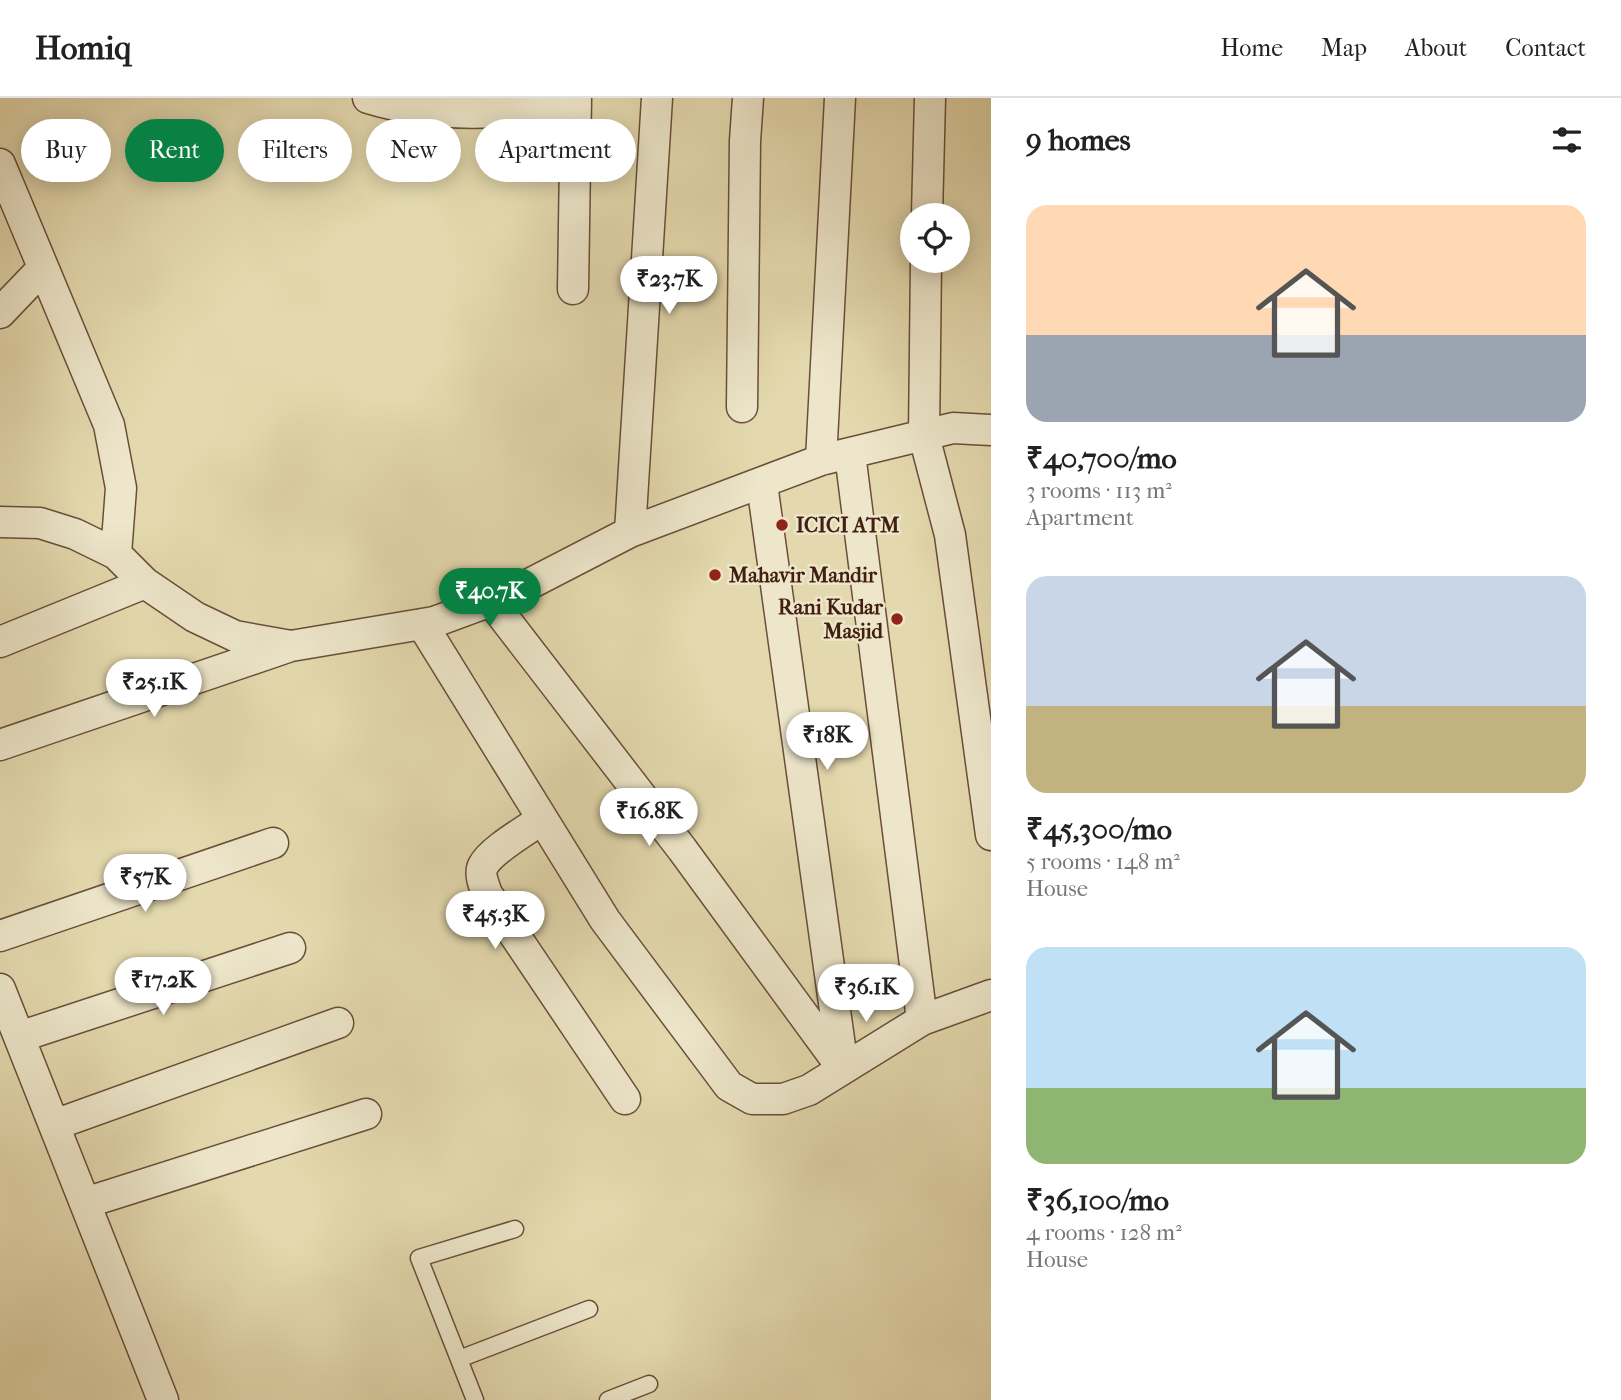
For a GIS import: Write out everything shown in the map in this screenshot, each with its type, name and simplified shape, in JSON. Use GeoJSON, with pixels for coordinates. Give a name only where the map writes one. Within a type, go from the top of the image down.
{"type":"FeatureCollection","features":[{"type":"Feature","properties":{"kind":"street"},"geometry":{"type":"LineString","coordinates":[[368,98],[439,112],[576,101],[573,289]]}},
{"type":"Feature","properties":{"kind":"street"},"geometry":{"type":"LineString","coordinates":[[630,532],[657,98]]}},
{"type":"Feature","properties":{"kind":"street"},"geometry":{"type":"LineString","coordinates":[[742,407],[745,141],[748,98]]}},
{"type":"Feature","properties":{"kind":"street"},"geometry":{"type":"LineString","coordinates":[[841,98],[835,457],[922,1020]]}},
{"type":"Feature","properties":{"kind":"street"},"geometry":{"type":"LineString","coordinates":[[927,203],[930,98]]}},
{"type":"Feature","properties":{"kind":"street"},"geometry":{"type":"LineString","coordinates":[[0,164],[7,202],[43,268],[108,425],[121,488],[116,554]]}},
{"type":"Feature","properties":{"kind":"street"},"geometry":{"type":"LineString","coordinates":[[0,313],[43,268]]}},
{"type":"Feature","properties":{"kind":"street"},"geometry":{"type":"LineString","coordinates":[[926,273],[925,436],[950,535],[991,835]]}},
{"type":"Feature","properties":{"kind":"street"},"geometry":{"type":"LineString","coordinates":[[0,745],[291,646],[422,624],[491,601],[510,594],[630,532],[835,457],[953,428],[991,430]]}},
{"type":"Feature","properties":{"kind":"street"},"geometry":{"type":"LineString","coordinates":[[762,484],[843,1068]]}},
{"type":"Feature","properties":{"kind":"street"},"geometry":{"type":"LineString","coordinates":[[0,522],[40,523],[75,534],[116,554],[145,583],[195,617],[235,636],[291,646]]}},
{"type":"Feature","properties":{"kind":"street"},"geometry":{"type":"LineString","coordinates":[[0,642],[145,583]]}},
{"type":"Feature","properties":{"kind":"street"},"geometry":{"type":"LineString","coordinates":[[491,601],[682,849],[843,1068]]}},
{"type":"Feature","properties":{"kind":"street"},"geometry":{"type":"LineString","coordinates":[[422,624],[605,920],[729,1086],[752,1099],[783,1100],[809,1090],[922,1020],[991,995]]}},
{"type":"Feature","properties":{"kind":"street"},"geometry":{"type":"LineString","coordinates":[[542,819],[491,856],[482,867],[482,881],[487,894],[625,1099]]}},
{"type":"Feature","properties":{"kind":"street"},"geometry":{"type":"LineString","coordinates":[[0,936],[273,843]]}},
{"type":"Feature","properties":{"kind":"street"},"geometry":{"type":"LineString","coordinates":[[19,1037],[290,948]]}},
{"type":"Feature","properties":{"kind":"street"},"geometry":{"type":"LineString","coordinates":[[0,989],[163,1400]]}},
{"type":"Feature","properties":{"kind":"street"},"geometry":{"type":"LineString","coordinates":[[54,1125],[338,1023]]}},
{"type":"Feature","properties":{"kind":"street"},"geometry":{"type":"LineString","coordinates":[[85,1203],[366,1114]]}},
{"type":"Feature","properties":{"kind":"lane"},"geometry":{"type":"LineString","coordinates":[[475,1400],[419,1258],[515,1228]]}},
{"type":"Feature","properties":{"kind":"lane"},"geometry":{"type":"LineString","coordinates":[[459,1359],[589,1309]]}},
{"type":"Feature","properties":{"kind":"lane"},"geometry":{"type":"LineString","coordinates":[[608,1400],[649,1384]]}},
{"type":"Feature","properties":{"kind":"place","name":"ICICI ATM"},"geometry":{"type":"Point","coordinates":[782,525]}},
{"type":"Feature","properties":{"kind":"place","name":"Mahavir Mandir"},"geometry":{"type":"Point","coordinates":[715,575]}},
{"type":"Feature","properties":{"kind":"place","name":"Rani Kudar Masjid"},"geometry":{"type":"Point","coordinates":[897,619]}}]}
